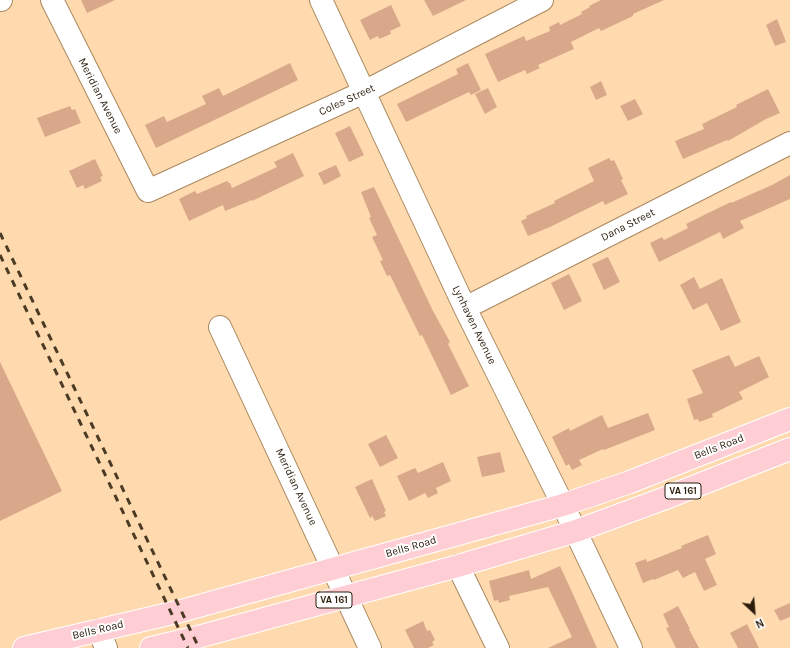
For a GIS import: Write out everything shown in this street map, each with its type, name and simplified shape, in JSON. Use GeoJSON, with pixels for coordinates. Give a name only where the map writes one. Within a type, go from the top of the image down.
{"type":"FeatureCollection","features":[{"type":"Feature","properties":{"kind":"main road","name":"Bells Road"},"geometry":{"type":"LineString","coordinates":[[24,648],[102,639],[171,614],[563,505],[630,482],[790,419]]}},
{"type":"Feature","properties":{"kind":"main road","name":"VA 161"},"geometry":{"type":"LineString","coordinates":[[151,648],[194,638],[458,566],[576,532],[790,449]]}},
{"type":"Feature","properties":{"kind":"street","name":"Meridian Avenue"},"geometry":{"type":"LineString","coordinates":[[52,0],[148,191]]}},
{"type":"Feature","properties":{"kind":"street","name":"Lynhaven Avenue"},"geometry":{"type":"LineString","coordinates":[[320,0],[465,308],[563,505],[631,648]]}},
{"type":"Feature","properties":{"kind":"street","name":"Coles Street"},"geometry":{"type":"LineString","coordinates":[[148,191],[364,92],[542,0]]}},
{"type":"Feature","properties":{"kind":"street","name":"Dana Street"},"geometry":{"type":"LineString","coordinates":[[465,308],[790,143]]}},
{"type":"Feature","properties":{"kind":"street","name":"Meridian Avenue"},"geometry":{"type":"LineString","coordinates":[[220,327],[370,648]]}},
{"type":"Feature","properties":{"kind":"street"},"geometry":{"type":"LineString","coordinates":[[458,566],[498,648]]}},
{"type":"Feature","properties":{"kind":"building"},"geometry":{"type":"Polygon","coordinates":[[[81,0],[115,0],[87,13],[81,0]]]}},
{"type":"Feature","properties":{"kind":"building"},"geometry":{"type":"Polygon","coordinates":[[[424,0],[466,0],[433,16],[424,0]]]}},
{"type":"Feature","properties":{"kind":"building"},"geometry":{"type":"Polygon","coordinates":[[[601,0],[664,0],[601,31],[599,28],[571,42],[574,49],[538,65],[540,68],[527,74],[525,70],[498,82],[485,54],[524,36],[526,41],[550,31],[549,27],[559,22],[560,25],[582,14],[581,12],[590,7],[589,6],[601,0]]]}},
{"type":"Feature","properties":{"kind":"building"},"geometry":{"type":"Polygon","coordinates":[[[391,5],[401,26],[390,31],[391,34],[379,39],[378,36],[370,40],[360,20],[391,5]]]}},
{"type":"Feature","properties":{"kind":"building"},"geometry":{"type":"Polygon","coordinates":[[[777,19],[786,42],[775,46],[766,25],[777,19]]]}},
{"type":"Feature","properties":{"kind":"building"},"geometry":{"type":"Polygon","coordinates":[[[290,63],[298,80],[156,148],[145,125],[164,116],[167,122],[206,104],[202,96],[219,88],[223,96],[290,63]]]}},
{"type":"Feature","properties":{"kind":"building"},"geometry":{"type":"Polygon","coordinates":[[[468,63],[481,90],[471,95],[469,92],[406,122],[397,104],[458,74],[456,69],[468,63]]]}},
{"type":"Feature","properties":{"kind":"building"},"geometry":{"type":"Polygon","coordinates":[[[601,81],[607,95],[596,100],[590,87],[601,81]]]}},
{"type":"Feature","properties":{"kind":"building"},"geometry":{"type":"Polygon","coordinates":[[[488,88],[497,107],[485,114],[475,94],[488,88]]]}},
{"type":"Feature","properties":{"kind":"building"},"geometry":{"type":"Polygon","coordinates":[[[768,89],[780,113],[766,119],[728,141],[727,140],[683,159],[675,141],[704,129],[702,124],[737,107],[736,105],[768,89]]]}},
{"type":"Feature","properties":{"kind":"building"},"geometry":{"type":"Polygon","coordinates":[[[635,99],[643,114],[628,121],[620,106],[635,99]]]}},
{"type":"Feature","properties":{"kind":"building"},"geometry":{"type":"Polygon","coordinates":[[[70,106],[72,110],[75,109],[81,123],[45,137],[37,118],[70,106]]]}},
{"type":"Feature","properties":{"kind":"building"},"geometry":{"type":"Polygon","coordinates":[[[350,126],[364,155],[349,162],[335,133],[350,126]]]}},
{"type":"Feature","properties":{"kind":"building"},"geometry":{"type":"Polygon","coordinates":[[[293,153],[304,176],[252,201],[225,211],[223,205],[189,221],[179,199],[195,191],[197,194],[227,181],[230,183],[232,188],[277,167],[274,162],[293,153]]]}},
{"type":"Feature","properties":{"kind":"building"},"geometry":{"type":"Polygon","coordinates":[[[609,158],[611,161],[614,160],[628,194],[605,205],[603,201],[528,236],[521,221],[527,218],[526,216],[555,203],[554,201],[594,181],[588,168],[609,158]]]}},
{"type":"Feature","properties":{"kind":"building"},"geometry":{"type":"Polygon","coordinates":[[[95,159],[103,176],[100,177],[102,181],[85,189],[83,185],[77,188],[69,171],[95,159]]]}},
{"type":"Feature","properties":{"kind":"building"},"geometry":{"type":"Polygon","coordinates":[[[336,165],[341,176],[324,185],[318,173],[336,165]]]}},
{"type":"Feature","properties":{"kind":"building"},"geometry":{"type":"Polygon","coordinates":[[[790,175],[790,199],[740,221],[744,228],[723,239],[720,232],[659,262],[650,243],[662,237],[664,240],[688,228],[686,224],[731,202],[772,185],[790,175]]]}},
{"type":"Feature","properties":{"kind":"building"},"geometry":{"type":"Polygon","coordinates":[[[374,187],[433,311],[450,342],[448,344],[469,386],[451,395],[422,335],[420,336],[390,275],[387,276],[380,261],[383,260],[372,237],[377,235],[369,218],[371,217],[361,192],[374,187]]]}},
{"type":"Feature","properties":{"kind":"building"},"geometry":{"type":"Polygon","coordinates":[[[608,257],[620,282],[604,290],[592,264],[608,257]]]}},
{"type":"Feature","properties":{"kind":"building"},"geometry":{"type":"Polygon","coordinates":[[[569,274],[582,301],[564,310],[551,283],[569,274]]]}},
{"type":"Feature","properties":{"kind":"building"},"geometry":{"type":"Polygon","coordinates":[[[694,277],[700,289],[722,278],[741,322],[721,331],[707,303],[693,310],[680,285],[694,277]]]}},
{"type":"Feature","properties":{"kind":"building"},"geometry":{"type":"Polygon","coordinates":[[[729,355],[735,367],[759,356],[769,377],[739,392],[743,399],[712,414],[713,417],[699,422],[698,419],[694,420],[687,399],[703,393],[692,370],[729,355]]]}},
{"type":"Feature","properties":{"kind":"building"},"geometry":{"type":"Polygon","coordinates":[[[0,362],[62,491],[0,521],[0,362]]]}},
{"type":"Feature","properties":{"kind":"building"},"geometry":{"type":"Polygon","coordinates":[[[648,413],[655,430],[604,450],[603,449],[579,460],[582,465],[572,470],[569,464],[566,466],[552,437],[569,428],[570,431],[602,415],[608,428],[648,413]]]}},
{"type":"Feature","properties":{"kind":"building"},"geometry":{"type":"Polygon","coordinates":[[[386,435],[398,458],[380,467],[368,444],[386,435]]]}},
{"type":"Feature","properties":{"kind":"building"},"geometry":{"type":"Polygon","coordinates":[[[500,452],[505,472],[482,477],[477,457],[500,452]]]}},
{"type":"Feature","properties":{"kind":"building"},"geometry":{"type":"Polygon","coordinates":[[[443,462],[451,481],[436,488],[438,493],[428,498],[425,493],[409,501],[397,476],[415,468],[418,473],[443,462]]]}},
{"type":"Feature","properties":{"kind":"building"},"geometry":{"type":"Polygon","coordinates":[[[372,479],[386,511],[384,512],[386,516],[375,521],[372,516],[370,518],[355,487],[372,479]]]}},
{"type":"Feature","properties":{"kind":"building"},"geometry":{"type":"Polygon","coordinates":[[[708,535],[716,554],[705,559],[717,585],[704,591],[695,572],[683,578],[678,570],[643,583],[635,563],[646,559],[647,562],[682,548],[681,546],[708,535]]]}},
{"type":"Feature","properties":{"kind":"building"},"geometry":{"type":"Polygon","coordinates":[[[560,566],[597,648],[548,648],[572,637],[548,587],[509,596],[510,600],[499,603],[498,600],[494,601],[489,581],[529,570],[531,579],[560,566]]]}},
{"type":"Feature","properties":{"kind":"building"},"geometry":{"type":"Polygon","coordinates":[[[790,603],[790,617],[780,621],[774,610],[790,603]]]}},
{"type":"Feature","properties":{"kind":"building"},"geometry":{"type":"Polygon","coordinates":[[[678,606],[699,648],[676,648],[666,628],[669,627],[663,614],[678,606]]]}},
{"type":"Feature","properties":{"kind":"building"},"geometry":{"type":"Polygon","coordinates":[[[423,621],[427,631],[430,630],[435,640],[432,642],[434,645],[428,648],[414,648],[405,630],[423,621]]]}},
{"type":"Feature","properties":{"kind":"building"},"geometry":{"type":"Polygon","coordinates":[[[747,624],[759,648],[738,648],[730,633],[747,624]]]}},
{"type":"Feature","properties":{"kind":"railway"},"geometry":{"type":"LineString","coordinates":[[0,233],[199,648]]}},
{"type":"Feature","properties":{"kind":"railway"},"geometry":{"type":"LineString","coordinates":[[0,255],[188,648]]}}]}
